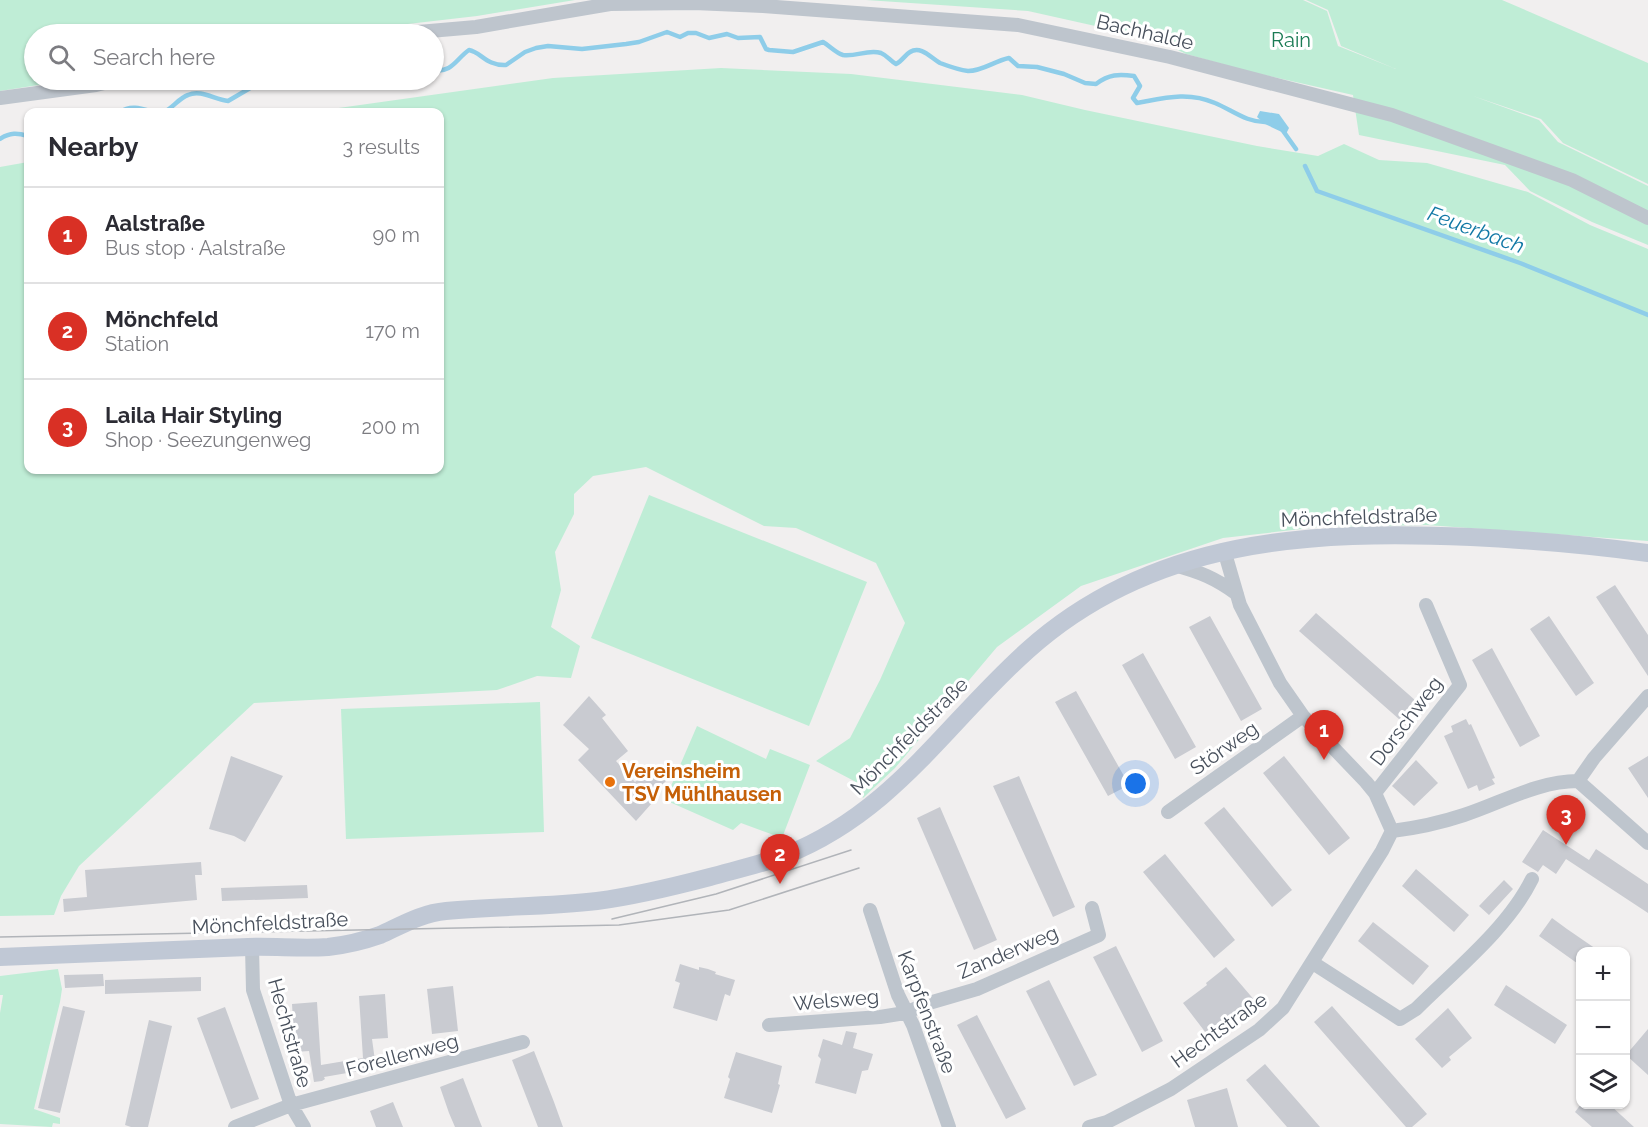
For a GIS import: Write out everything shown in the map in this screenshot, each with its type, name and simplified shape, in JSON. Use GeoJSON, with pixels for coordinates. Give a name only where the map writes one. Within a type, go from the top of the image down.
{"type":"FeatureCollection","features":[{"type":"Feature","properties":{"kind":"main road","name":"Mönchfeldstraße"},"geometry":{"type":"LineString","coordinates":[[0,957],[252,947],[328,947],[355,943],[374,937],[422,916],[440,911],[532,906],[629,896],[782,857],[828,835],[869,808],[909,772],[1030,648],[1063,621],[1096,599],[1139,577],[1224,550],[1288,540],[1367,535],[1423,535],[1594,545],[1648,553]]}},
{"type":"Feature","properties":{"kind":"street","name":"Bachhalde"},"geometry":{"type":"LineString","coordinates":[[444,30],[476,27],[610,4],[694,3],[1018,25],[1170,57],[1358,105],[1572,180],[1648,218]]}},
{"type":"Feature","properties":{"kind":"street"},"geometry":{"type":"LineString","coordinates":[[0,98],[59,90]]}},
{"type":"Feature","properties":{"kind":"street"},"geometry":{"type":"LineString","coordinates":[[1224,550],[1240,605],[1280,682],[1303,716],[1375,793],[1392,831],[1421,827],[1462,816],[1510,797],[1562,781],[1578,781],[1648,843]]}},
{"type":"Feature","properties":{"kind":"street"},"geometry":{"type":"LineString","coordinates":[[1173,565],[1199,571],[1215,578],[1237,594]]}},
{"type":"Feature","properties":{"kind":"street","name":"Dorschweg"},"geometry":{"type":"LineString","coordinates":[[1375,793],[1460,685],[1426,604]]}},
{"type":"Feature","properties":{"kind":"street"},"geometry":{"type":"LineString","coordinates":[[1578,781],[1594,758],[1648,696]]}},
{"type":"Feature","properties":{"kind":"street","name":"Störweg"},"geometry":{"type":"LineString","coordinates":[[1168,812],[1303,716]]}},
{"type":"Feature","properties":{"kind":"street","name":"Hechtstraße"},"geometry":{"type":"LineString","coordinates":[[1089,1127],[1107,1122],[1171,1089],[1259,1030],[1283,1008],[1382,851],[1392,831]]}},
{"type":"Feature","properties":{"kind":"street"},"geometry":{"type":"LineString","coordinates":[[1313,963],[1400,1019],[1416,1009],[1497,928],[1522,898],[1532,879]]}},
{"type":"Feature","properties":{"kind":"street","name":"Zanderweg"},"geometry":{"type":"LineString","coordinates":[[905,1013],[929,1003],[977,989],[1099,935],[1092,908]]}},
{"type":"Feature","properties":{"kind":"street","name":"Karpfenstraße"},"geometry":{"type":"LineString","coordinates":[[870,910],[905,1013],[913,1025],[949,1127]]}},
{"type":"Feature","properties":{"kind":"street","name":"Hechtstraße"},"geometry":{"type":"LineString","coordinates":[[252,947],[254,990],[291,1105],[304,1127]]}},
{"type":"Feature","properties":{"kind":"street","name":"Welsweg"},"geometry":{"type":"LineString","coordinates":[[769,1025],[905,1013]]}},
{"type":"Feature","properties":{"kind":"street","name":"Forellenweg"},"geometry":{"type":"LineString","coordinates":[[235,1127],[291,1105],[523,1042]]}},
{"type":"Feature","properties":{"kind":"green space"},"geometry":{"type":"Polygon","coordinates":[[[0,0],[575,0],[477,16],[408,24],[24,24],[24,87],[0,91],[0,0]]]}},
{"type":"Feature","properties":{"kind":"green space","name":"Rain"},"geometry":{"type":"Polygon","coordinates":[[[866,0],[1303,0],[1327,11],[1338,46],[1396,69],[1341,46],[1328,10],[1306,0],[1502,0],[1648,63],[1648,184],[1563,143],[1541,119],[1473,96],[1539,120],[1558,142],[1648,186],[1648,245],[1592,222],[1530,191],[1505,165],[1359,135],[1353,95],[1247,71],[1186,54],[1158,40],[1028,11],[866,0]]]}},
{"type":"Feature","properties":{"kind":"green space"},"geometry":{"type":"Polygon","coordinates":[[[721,68],[851,74],[1022,95],[1257,146],[1318,156],[1344,144],[1379,160],[1427,163],[1528,192],[1590,225],[1648,249],[1648,541],[1427,525],[1319,527],[1223,538],[1081,586],[997,647],[895,768],[863,798],[856,782],[816,761],[850,738],[880,680],[905,623],[876,563],[796,528],[764,526],[646,467],[593,476],[574,494],[574,514],[555,552],[561,590],[551,627],[580,646],[571,678],[537,676],[497,690],[254,703],[79,866],[61,896],[54,915],[0,916],[0,167],[24,163],[24,474],[444,474],[444,108],[339,108],[553,78],[721,68]]]}},
{"type":"Feature","properties":{"kind":"green space"},"geometry":{"type":"Polygon","coordinates":[[[649,495],[867,582],[809,726],[591,638],[649,495]]]}},
{"type":"Feature","properties":{"kind":"green space"},"geometry":{"type":"Polygon","coordinates":[[[540,702],[544,832],[346,839],[341,709],[540,702]]]}},
{"type":"Feature","properties":{"kind":"green space"},"geometry":{"type":"Polygon","coordinates":[[[697,726],[766,759],[770,749],[810,765],[782,838],[741,823],[733,830],[665,800],[697,726]]]}},
{"type":"Feature","properties":{"kind":"green space"},"geometry":{"type":"Polygon","coordinates":[[[58,969],[62,989],[60,1002],[34,1109],[60,1118],[60,1124],[53,1123],[52,1127],[0,1124],[0,1013],[3,995],[0,995],[0,976],[58,969]]]}},
{"type":"Feature","properties":{"kind":"water"},"geometry":{"type":"Polygon","coordinates":[[[1260,111],[1279,114],[1289,128],[1286,134],[1265,124],[1257,117],[1260,111]]]}},
{"type":"Feature","properties":{"kind":"building"},"geometry":{"type":"Polygon","coordinates":[[[1615,585],[1648,635],[1648,676],[1596,597],[1615,585]]]}},
{"type":"Feature","properties":{"kind":"building"},"geometry":{"type":"Polygon","coordinates":[[[1316,613],[1424,708],[1408,727],[1299,631],[1316,613]]]}},
{"type":"Feature","properties":{"kind":"building"},"geometry":{"type":"Polygon","coordinates":[[[1210,616],[1262,709],[1241,721],[1189,627],[1210,616]]]}},
{"type":"Feature","properties":{"kind":"building"},"geometry":{"type":"Polygon","coordinates":[[[1549,616],[1594,683],[1576,696],[1530,629],[1549,616]]]}},
{"type":"Feature","properties":{"kind":"building"},"geometry":{"type":"Polygon","coordinates":[[[1492,648],[1540,736],[1520,747],[1472,660],[1492,648]]]}},
{"type":"Feature","properties":{"kind":"building"},"geometry":{"type":"Polygon","coordinates":[[[1143,653],[1196,747],[1175,759],[1122,665],[1143,653]]]}},
{"type":"Feature","properties":{"kind":"building"},"geometry":{"type":"Polygon","coordinates":[[[1076,691],[1129,785],[1108,796],[1055,702],[1076,691]]]}},
{"type":"Feature","properties":{"kind":"building"},"geometry":{"type":"Polygon","coordinates":[[[589,696],[606,715],[602,718],[628,751],[616,761],[635,782],[655,766],[667,780],[649,798],[652,803],[636,821],[578,760],[589,749],[563,725],[589,696]]]}},
{"type":"Feature","properties":{"kind":"building"},"geometry":{"type":"Polygon","coordinates":[[[1466,719],[1469,725],[1471,724],[1495,778],[1492,779],[1495,784],[1479,791],[1477,785],[1468,789],[1444,736],[1453,732],[1451,726],[1466,719]]]}},
{"type":"Feature","properties":{"kind":"building"},"geometry":{"type":"Polygon","coordinates":[[[231,756],[283,776],[245,842],[234,836],[209,829],[231,756]]]}},
{"type":"Feature","properties":{"kind":"building"},"geometry":{"type":"Polygon","coordinates":[[[1284,756],[1350,838],[1329,855],[1263,773],[1284,756]]]}},
{"type":"Feature","properties":{"kind":"building"},"geometry":{"type":"Polygon","coordinates":[[[1648,756],[1648,798],[1628,768],[1648,756]]]}},
{"type":"Feature","properties":{"kind":"building"},"geometry":{"type":"Polygon","coordinates":[[[1416,760],[1438,783],[1414,806],[1392,786],[1416,760]]]}},
{"type":"Feature","properties":{"kind":"building"},"geometry":{"type":"Polygon","coordinates":[[[1019,776],[1075,907],[1053,917],[993,786],[1019,776]]]}},
{"type":"Feature","properties":{"kind":"building"},"geometry":{"type":"Polygon","coordinates":[[[940,807],[997,940],[974,950],[917,818],[940,807]]]}},
{"type":"Feature","properties":{"kind":"building"},"geometry":{"type":"Polygon","coordinates":[[[1224,807],[1292,890],[1272,907],[1204,823],[1224,807]]]}},
{"type":"Feature","properties":{"kind":"building"},"geometry":{"type":"Polygon","coordinates":[[[1543,830],[1589,860],[1596,849],[1648,884],[1648,913],[1566,859],[1556,874],[1543,865],[1538,872],[1522,862],[1543,830]]]}},
{"type":"Feature","properties":{"kind":"building"},"geometry":{"type":"Polygon","coordinates":[[[1165,854],[1235,940],[1214,958],[1143,872],[1165,854]]]}},
{"type":"Feature","properties":{"kind":"building"},"geometry":{"type":"Polygon","coordinates":[[[201,862],[202,875],[195,875],[197,900],[64,912],[63,899],[87,897],[85,870],[201,862]]]}},
{"type":"Feature","properties":{"kind":"building"},"geometry":{"type":"Polygon","coordinates":[[[1416,869],[1469,915],[1454,932],[1402,886],[1416,869]]]}},
{"type":"Feature","properties":{"kind":"building"},"geometry":{"type":"Polygon","coordinates":[[[1504,880],[1513,889],[1489,915],[1479,906],[1504,880]]]}},
{"type":"Feature","properties":{"kind":"building"},"geometry":{"type":"Polygon","coordinates":[[[307,885],[308,898],[222,901],[221,888],[307,885]]]}},
{"type":"Feature","properties":{"kind":"building"},"geometry":{"type":"Polygon","coordinates":[[[1552,918],[1593,947],[1576,947],[1576,962],[1539,936],[1552,918]]]}},
{"type":"Feature","properties":{"kind":"building"},"geometry":{"type":"Polygon","coordinates":[[[1373,922],[1429,966],[1413,985],[1358,941],[1373,922]]]}},
{"type":"Feature","properties":{"kind":"building"},"geometry":{"type":"Polygon","coordinates":[[[1116,946],[1163,1041],[1142,1052],[1093,957],[1116,946]]]}},
{"type":"Feature","properties":{"kind":"building"},"geometry":{"type":"Polygon","coordinates":[[[680,964],[699,970],[699,967],[708,969],[716,972],[715,974],[735,980],[730,996],[725,994],[717,1021],[673,1008],[680,983],[675,981],[680,964]]]}},
{"type":"Feature","properties":{"kind":"building"},"geometry":{"type":"Polygon","coordinates":[[[1226,967],[1256,1002],[1209,1037],[1183,1003],[1226,967]]]}},
{"type":"Feature","properties":{"kind":"building"},"geometry":{"type":"Polygon","coordinates":[[[103,974],[104,986],[65,988],[64,975],[103,974]]]}},
{"type":"Feature","properties":{"kind":"building"},"geometry":{"type":"Polygon","coordinates":[[[201,977],[201,991],[105,994],[105,980],[201,977]]]}},
{"type":"Feature","properties":{"kind":"building"},"geometry":{"type":"Polygon","coordinates":[[[1049,980],[1097,1075],[1074,1086],[1026,991],[1049,980]]]}},
{"type":"Feature","properties":{"kind":"building"},"geometry":{"type":"Polygon","coordinates":[[[1506,985],[1567,1025],[1555,1044],[1494,1005],[1506,985]]]}},
{"type":"Feature","properties":{"kind":"building"},"geometry":{"type":"Polygon","coordinates":[[[453,986],[458,1031],[432,1034],[427,989],[453,986]]]}},
{"type":"Feature","properties":{"kind":"building"},"geometry":{"type":"Polygon","coordinates":[[[385,994],[388,1038],[372,1039],[376,1068],[324,1077],[322,1081],[314,1082],[309,1051],[295,1052],[292,1004],[317,1002],[321,1065],[363,1058],[359,996],[385,994]]]}},
{"type":"Feature","properties":{"kind":"building"},"geometry":{"type":"Polygon","coordinates":[[[63,1006],[85,1011],[60,1113],[38,1108],[63,1006]]]}},
{"type":"Feature","properties":{"kind":"building"},"geometry":{"type":"Polygon","coordinates":[[[1332,1006],[1427,1114],[1412,1127],[1406,1127],[1314,1022],[1332,1006]]]}},
{"type":"Feature","properties":{"kind":"building"},"geometry":{"type":"Polygon","coordinates":[[[225,1007],[259,1099],[231,1109],[197,1018],[225,1007]]]}},
{"type":"Feature","properties":{"kind":"building"},"geometry":{"type":"Polygon","coordinates":[[[1448,1008],[1472,1038],[1449,1057],[1451,1060],[1442,1068],[1415,1039],[1448,1008]]]}},
{"type":"Feature","properties":{"kind":"building"},"geometry":{"type":"Polygon","coordinates":[[[977,1015],[1026,1109],[1006,1119],[957,1025],[977,1015]]]}},
{"type":"Feature","properties":{"kind":"building"},"geometry":{"type":"Polygon","coordinates":[[[149,1020],[172,1026],[148,1127],[131,1127],[125,1125],[149,1020]]]}},
{"type":"Feature","properties":{"kind":"building"},"geometry":{"type":"Polygon","coordinates":[[[1648,1029],[1648,1075],[1630,1059],[1630,1050],[1648,1029]]]}},
{"type":"Feature","properties":{"kind":"building"},"geometry":{"type":"Polygon","coordinates":[[[846,1031],[857,1033],[853,1048],[873,1054],[868,1070],[862,1071],[856,1094],[815,1083],[821,1059],[818,1056],[823,1039],[842,1045],[846,1031]]]}},
{"type":"Feature","properties":{"kind":"building"},"geometry":{"type":"Polygon","coordinates":[[[534,1051],[563,1127],[538,1127],[512,1060],[534,1051]]]}},
{"type":"Feature","properties":{"kind":"building"},"geometry":{"type":"Polygon","coordinates":[[[736,1052],[782,1066],[778,1084],[780,1085],[772,1113],[724,1098],[736,1052]]]}},
{"type":"Feature","properties":{"kind":"building"},"geometry":{"type":"Polygon","coordinates":[[[1265,1064],[1320,1127],[1287,1127],[1246,1080],[1265,1064]]]}},
{"type":"Feature","properties":{"kind":"building"},"geometry":{"type":"Polygon","coordinates":[[[463,1078],[482,1127],[455,1127],[449,1113],[440,1087],[463,1078]]]}},
{"type":"Feature","properties":{"kind":"building"},"geometry":{"type":"Polygon","coordinates":[[[1227,1088],[1238,1127],[1195,1127],[1187,1100],[1227,1088]]]}},
{"type":"Feature","properties":{"kind":"building"},"geometry":{"type":"Polygon","coordinates":[[[393,1102],[403,1127],[376,1127],[370,1111],[393,1102]]]}},
{"type":"Feature","properties":{"kind":"building"},"geometry":{"type":"Polygon","coordinates":[[[1577,1109],[1614,1109],[1634,1127],[1592,1127],[1575,1112],[1577,1109]]]}},
{"type":"Feature","properties":{"kind":"waterway","name":"Feuerbach"},"geometry":{"type":"LineString","coordinates":[[444,69],[450,67],[469,50],[493,63],[506,65],[525,52],[548,46],[582,49],[626,44],[667,32],[680,37],[688,33],[696,33],[709,38],[727,34],[738,38],[760,37],[766,49],[769,50],[793,52],[823,42],[843,55],[876,52],[883,54],[896,64],[910,52],[918,50],[940,63],[968,71],[1009,58],[1018,66],[1037,67],[1064,74],[1085,83],[1096,84],[1105,78],[1114,76],[1134,76],[1140,86],[1133,98],[1137,103],[1176,97],[1195,97],[1215,103],[1246,118],[1267,122]]}},
{"type":"Feature","properties":{"kind":"waterway","name":"Feuerbach"},"geometry":{"type":"LineString","coordinates":[[170,108],[182,98],[193,93],[228,101],[247,90]]}},
{"type":"Feature","properties":{"kind":"waterway","name":"Feuerbach"},"geometry":{"type":"LineString","coordinates":[[1281,128],[1296,149]]}},
{"type":"Feature","properties":{"kind":"waterway","name":"Feuerbach"},"geometry":{"type":"LineString","coordinates":[[0,139],[7,135],[24,135]]}},
{"type":"Feature","properties":{"kind":"waterway","name":"Feuerbach"},"geometry":{"type":"LineString","coordinates":[[1305,166],[1317,191],[1520,263],[1648,315]]}},
{"type":"Feature","properties":{"kind":"tram line"},"geometry":{"type":"LineString","coordinates":[[612,919],[716,894],[851,850]]}},
{"type":"Feature","properties":{"kind":"tram line"},"geometry":{"type":"LineString","coordinates":[[0,937],[619,925],[729,910],[859,868]]}},
{"type":"Feature","properties":{"kind":"place","name":"Aalstraße"},"geometry":{"type":"Point","coordinates":[1324,760]}},
{"type":"Feature","properties":{"kind":"place","name":"Vereinsheim TSV Mühlhausen"},"geometry":{"type":"Point","coordinates":[610,782]}},
{"type":"Feature","properties":{"kind":"place","name":"Laila Hair Styling"},"geometry":{"type":"Point","coordinates":[1566,845]}},
{"type":"Feature","properties":{"kind":"place","name":"Mönchfeld"},"geometry":{"type":"Point","coordinates":[780,884]}}]}
